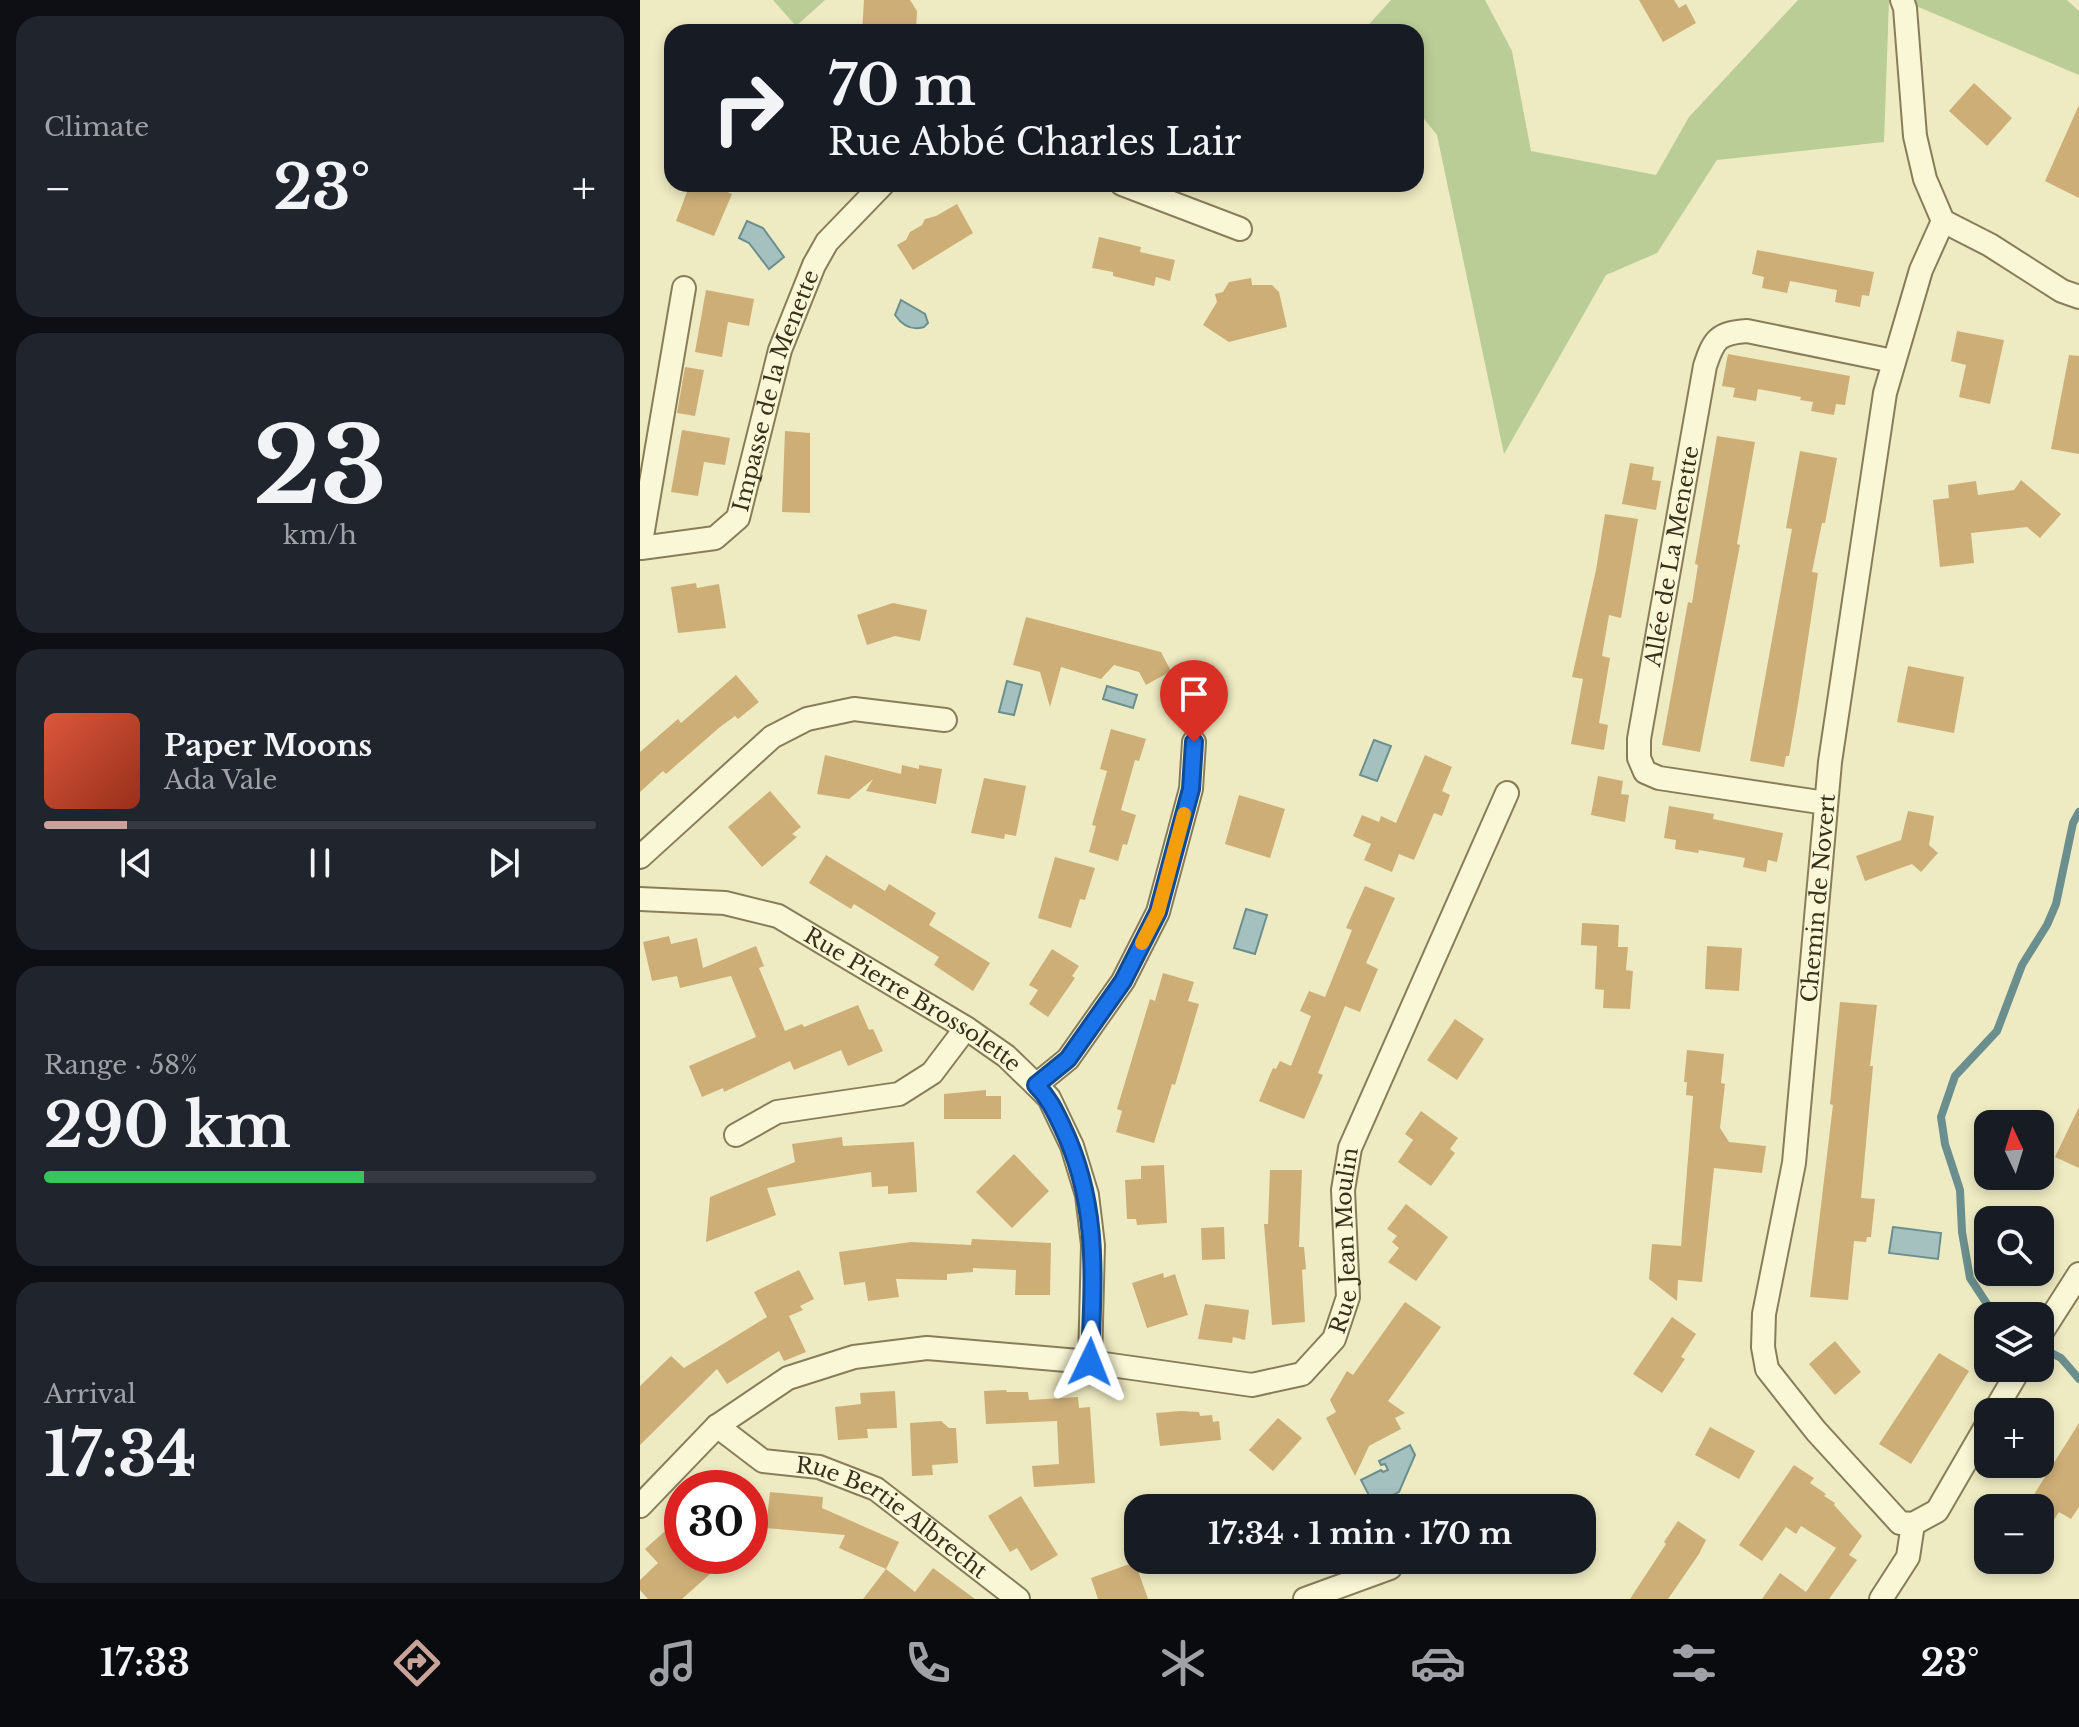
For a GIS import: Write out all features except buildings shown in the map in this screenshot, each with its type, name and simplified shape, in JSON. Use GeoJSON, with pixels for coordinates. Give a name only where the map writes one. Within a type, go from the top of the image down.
{"type":"FeatureCollection","features":[{"type":"Feature","properties":{"kind":"street"},"geometry":{"type":"LineString","coordinates":[[1902,0],[1915,136],[1925,179],[1943,221],[1990,245],[2062,291],[2079,297]]}},
{"type":"Feature","properties":{"kind":"street","name":"Impasse de la Menette"},"geometry":{"type":"LineString","coordinates":[[641,548],[715,538],[738,518],[780,350],[814,265],[827,242],[875,192]]}},
{"type":"Feature","properties":{"kind":"street"},"geometry":{"type":"LineString","coordinates":[[1143,192],[1240,229]]}},
{"type":"Feature","properties":{"kind":"street","name":"Chemin de Novert"},"geometry":{"type":"LineString","coordinates":[[1913,1524],[1900,1523],[1816,1431],[1767,1369],[1763,1347],[1764,1314],[1794,1163],[1830,762],[1882,408],[1921,270],[1943,221]]}},
{"type":"Feature","properties":{"kind":"street"},"geometry":{"type":"LineString","coordinates":[[641,548],[642,525],[684,288]]}},
{"type":"Feature","properties":{"kind":"street","name":"Allée de La Menette"},"geometry":{"type":"LineString","coordinates":[[1826,803],[1659,778],[1645,772],[1639,758],[1639,739],[1705,366],[1713,343],[1727,332],[1747,331],[1893,361]]}},
{"type":"Feature","properties":{"kind":"street"},"geometry":{"type":"LineString","coordinates":[[640,857],[772,737],[807,719],[854,709],[945,720]]}},
{"type":"Feature","properties":{"kind":"street"},"geometry":{"type":"LineString","coordinates":[[1036,1085],[1068,1059],[1078,1046],[1123,981],[1158,912],[1191,789],[1194,742]]}},
{"type":"Feature","properties":{"kind":"street","name":"Rue Jean Moulin"},"geometry":{"type":"LineString","coordinates":[[640,1506],[717,1426],[788,1378],[854,1357],[927,1348],[1090,1362],[1252,1385],[1302,1374],[1334,1339],[1348,1297],[1343,1190],[1350,1148],[1507,793]]}},
{"type":"Feature","properties":{"kind":"street","name":"Rue Pierre Brossolette"},"geometry":{"type":"LineString","coordinates":[[640,899],[725,903],[778,916],[966,1028],[1006,1056],[1049,1098],[1072,1146],[1087,1195],[1093,1245],[1090,1362]]}},
{"type":"Feature","properties":{"kind":"street"},"geometry":{"type":"LineString","coordinates":[[736,1135],[777,1112],[899,1094],[932,1073],[966,1028]]}},
{"type":"Feature","properties":{"kind":"street"},"geometry":{"type":"LineString","coordinates":[[2054,1314],[2079,1274]]}},
{"type":"Feature","properties":{"kind":"street","name":"Rue Bertie Albrecht"},"geometry":{"type":"LineString","coordinates":[[717,1426],[763,1461],[819,1467],[876,1489],[1018,1599]]}},
{"type":"Feature","properties":{"kind":"street"},"geometry":{"type":"LineString","coordinates":[[1881,1599],[1908,1557],[1913,1524],[1937,1511],[1974,1447]]}},
{"type":"Feature","properties":{"kind":"street"},"geometry":{"type":"LineString","coordinates":[[1305,1599],[1374,1574]]}},
{"type":"Feature","properties":{"kind":"green space"},"geometry":{"type":"Polygon","coordinates":[[[773,0],[825,0],[798,24],[794,24],[773,0]]]}},
{"type":"Feature","properties":{"kind":"green space"},"geometry":{"type":"Polygon","coordinates":[[[1391,0],[1485,0],[1512,51],[1531,151],[1656,175],[1689,117],[1798,0],[1889,0],[1884,142],[1717,160],[1657,253],[1606,275],[1504,454],[1437,135],[1424,119],[1424,24],[1369,24],[1391,0]]]}},
{"type":"Feature","properties":{"kind":"green space"},"geometry":{"type":"Polygon","coordinates":[[[1902,0],[2067,0],[2079,11],[2079,75],[1902,0]]]}},
{"type":"Feature","properties":{"kind":"water"},"geometry":{"type":"Polygon","coordinates":[[[747,221],[763,228],[784,257],[769,269],[749,243],[739,238],[747,221]]]}},
{"type":"Feature","properties":{"kind":"water"},"geometry":{"type":"Polygon","coordinates":[[[901,300],[925,314],[928,323],[924,327],[911,328],[898,319],[895,315],[901,300]]]}},
{"type":"Feature","properties":{"kind":"water"},"geometry":{"type":"Polygon","coordinates":[[[1007,681],[1022,685],[1014,715],[999,712],[1007,681]]]}},
{"type":"Feature","properties":{"kind":"water"},"geometry":{"type":"Polygon","coordinates":[[[1107,686],[1137,695],[1133,708],[1103,699],[1107,686]]]}},
{"type":"Feature","properties":{"kind":"water"},"geometry":{"type":"Polygon","coordinates":[[[1374,740],[1391,746],[1377,781],[1360,775],[1374,740]]]}},
{"type":"Feature","properties":{"kind":"water"},"geometry":{"type":"Polygon","coordinates":[[[1246,909],[1267,915],[1255,954],[1234,948],[1246,909]]]}},
{"type":"Feature","properties":{"kind":"water"},"geometry":{"type":"Polygon","coordinates":[[[1893,1227],[1941,1233],[1938,1259],[1889,1253],[1893,1227]]]}},
{"type":"Feature","properties":{"kind":"water"},"geometry":{"type":"Polygon","coordinates":[[[1410,1445],[1415,1455],[1399,1492],[1368,1494],[1361,1480],[1381,1470],[1388,1470],[1379,1461],[1410,1445]]]}},
{"type":"Feature","properties":{"kind":"waterway"},"geometry":{"type":"LineString","coordinates":[[1986,1302],[1970,1278],[1962,1232],[1960,1190],[1945,1144],[1941,1117],[1955,1076],[1997,1031],[2022,965],[2047,925],[2056,904],[2073,823],[2079,812]]}},
{"type":"Feature","properties":{"kind":"waterway"},"geometry":{"type":"LineString","coordinates":[[2054,1354],[2079,1379]]}},
{"type":"Feature","properties":{"kind":"slow traffic"},"geometry":{"type":"LineString","coordinates":[[1142,943],[1158,912],[1184,814]]}},
{"type":"Feature","properties":{"kind":"route"},"geometry":{"type":"LineString","coordinates":[[1090,1362],[1093,1245],[1087,1195],[1072,1146],[1049,1098],[1036,1085],[1068,1059],[1123,981],[1158,912],[1191,789],[1194,742]]}}]}
